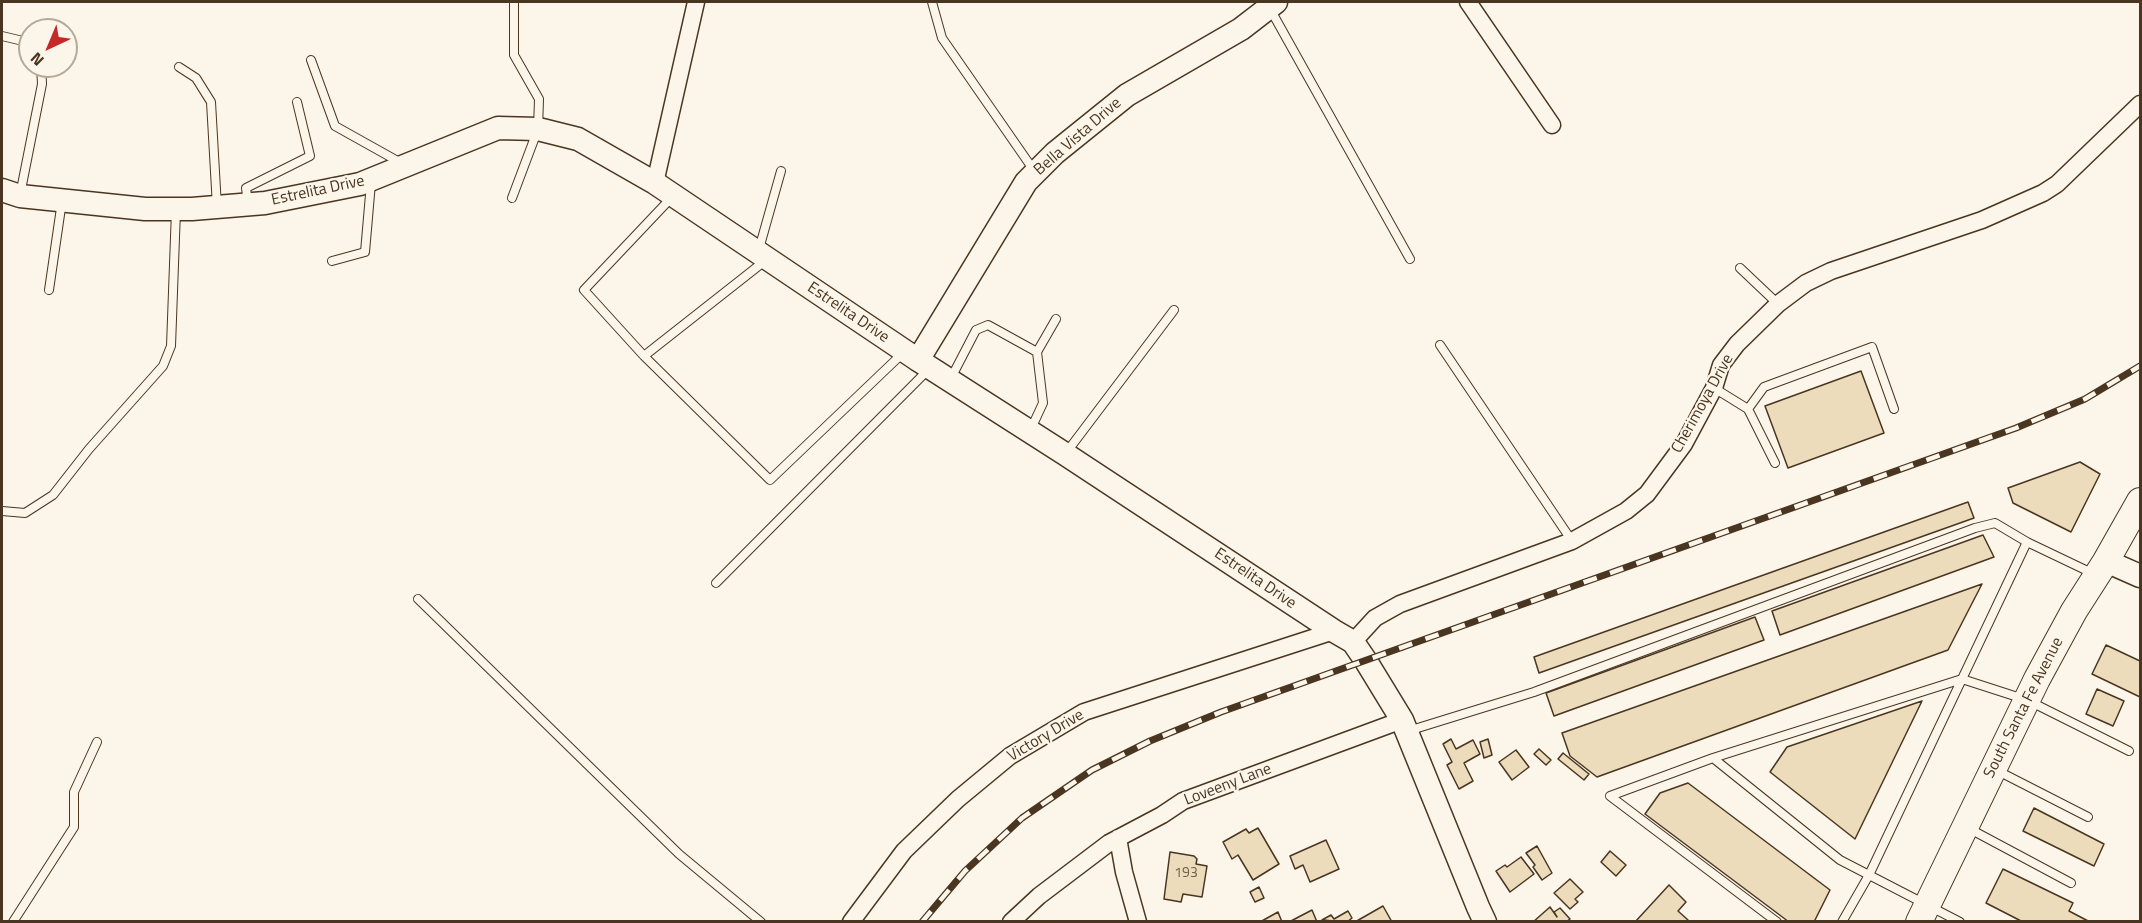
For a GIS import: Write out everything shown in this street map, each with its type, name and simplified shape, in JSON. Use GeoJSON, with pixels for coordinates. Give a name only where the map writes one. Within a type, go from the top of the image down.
{"type":"FeatureCollection","features":[{"type":"Feature","properties":{"kind":"main road","name":"South Santa Fe Avenue"},"geometry":{"type":"LineString","coordinates":[[1923,913],[1993,768],[2073,611],[2102,568],[2140,501]]}},
{"type":"Feature","properties":{"kind":"street"},"geometry":{"type":"LineString","coordinates":[[655,183],[696,2]]}},
{"type":"Feature","properties":{"kind":"street"},"geometry":{"type":"LineString","coordinates":[[1468,2],[1552,124]]}},
{"type":"Feature","properties":{"kind":"street","name":"Bella Vista Drive"},"geometry":{"type":"LineString","coordinates":[[918,359],[1026,182],[1055,153],[1127,95],[1241,28],[1266,7]]}},
{"type":"Feature","properties":{"kind":"street","name":"Cherimoya Drive"},"geometry":{"type":"LineString","coordinates":[[1343,637],[1400,604],[1572,541],[1610,521],[1647,494],[1684,444],[1714,388],[1721,365],[1737,344],[1778,304],[1806,283],[1831,271],[1982,220],[2043,193],[2057,184],[2140,104]]}},
{"type":"Feature","properties":{"kind":"street","name":"Estrelita Drive"},"geometry":{"type":"LineString","coordinates":[[11,193],[145,209],[265,203],[360,184],[498,128],[538,129],[578,139],[655,183],[918,359],[1343,637],[1366,661],[1405,726],[1485,921]]}},
{"type":"Feature","properties":{"kind":"street"},"geometry":{"type":"LineString","coordinates":[[2102,568],[2140,576]]}},
{"type":"Feature","properties":{"kind":"street","name":"Victory Drive"},"geometry":{"type":"LineString","coordinates":[[851,921],[904,851],[958,799],[1010,756],[1084,711],[1343,637]]}},
{"type":"Feature","properties":{"kind":"street","name":"Loveeny Lane"},"geometry":{"type":"LineString","coordinates":[[1011,921],[1039,896],[1118,838],[1183,801],[1405,726]]}},
{"type":"Feature","properties":{"kind":"street"},"geometry":{"type":"LineString","coordinates":[[1118,838],[1124,872],[1138,921]]}},
{"type":"Feature","properties":{"kind":"lane"},"geometry":{"type":"LineString","coordinates":[[512,198],[538,129],[539,99],[514,55],[514,2]]}},
{"type":"Feature","properties":{"kind":"lane"},"geometry":{"type":"LineString","coordinates":[[932,2],[942,38],[1036,172]]}},
{"type":"Feature","properties":{"kind":"lane"},"geometry":{"type":"LineString","coordinates":[[1266,7],[1410,259]]}},
{"type":"Feature","properties":{"kind":"lane"},"geometry":{"type":"LineString","coordinates":[[2,36],[18,40]]}},
{"type":"Feature","properties":{"kind":"lane"},"geometry":{"type":"LineString","coordinates":[[311,60],[335,126],[406,165]]}},
{"type":"Feature","properties":{"kind":"lane"},"geometry":{"type":"LineString","coordinates":[[179,67],[196,78],[211,102],[217,207]]}},
{"type":"Feature","properties":{"kind":"lane"},"geometry":{"type":"LineString","coordinates":[[11,193],[42,84],[42,78]]}},
{"type":"Feature","properties":{"kind":"lane"},"geometry":{"type":"LineString","coordinates":[[249,204],[246,188],[310,156],[297,102]]}},
{"type":"Feature","properties":{"kind":"lane"},"geometry":{"type":"LineString","coordinates":[[644,356],[763,256],[781,171]]}},
{"type":"Feature","properties":{"kind":"lane"},"geometry":{"type":"LineString","coordinates":[[332,261],[364,252],[371,180]]}},
{"type":"Feature","properties":{"kind":"lane"},"geometry":{"type":"LineString","coordinates":[[674,196],[584,290],[644,356],[770,480],[918,359]]}},
{"type":"Feature","properties":{"kind":"lane"},"geometry":{"type":"LineString","coordinates":[[49,290],[62,200]]}},
{"type":"Feature","properties":{"kind":"lane"},"geometry":{"type":"LineString","coordinates":[[2,511],[25,513],[52,495],[89,449],[163,366],[171,346],[176,209]]}},
{"type":"Feature","properties":{"kind":"lane"},"geometry":{"type":"LineString","coordinates":[[1740,268],[1778,304]]}},
{"type":"Feature","properties":{"kind":"lane"},"geometry":{"type":"LineString","coordinates":[[1065,454],[1174,310]]}},
{"type":"Feature","properties":{"kind":"lane"},"geometry":{"type":"LineString","coordinates":[[1030,431],[1044,403],[1037,352],[1056,319]]}},
{"type":"Feature","properties":{"kind":"lane"},"geometry":{"type":"LineString","coordinates":[[950,380],[976,330],[988,324],[1037,352]]}},
{"type":"Feature","properties":{"kind":"lane"},"geometry":{"type":"LineString","coordinates":[[1440,345],[1572,541]]}},
{"type":"Feature","properties":{"kind":"lane"},"geometry":{"type":"LineString","coordinates":[[1748,410],[1764,387],[1872,347],[1894,410]]}},
{"type":"Feature","properties":{"kind":"lane"},"geometry":{"type":"LineString","coordinates":[[716,583],[918,359]]}},
{"type":"Feature","properties":{"kind":"lane"},"geometry":{"type":"LineString","coordinates":[[1714,388],[1748,410],[1775,463]]}},
{"type":"Feature","properties":{"kind":"lane"},"geometry":{"type":"LineString","coordinates":[[1405,726],[1534,692],[1975,528],[1995,523],[2027,542],[2102,568]]}},
{"type":"Feature","properties":{"kind":"lane"},"geometry":{"type":"LineString","coordinates":[[1842,921],[1869,875],[2027,542]]}},
{"type":"Feature","properties":{"kind":"lane"},"geometry":{"type":"LineString","coordinates":[[418,598],[679,854],[761,921]]}},
{"type":"Feature","properties":{"kind":"lane"},"geometry":{"type":"LineString","coordinates":[[1777,921],[1610,796],[1713,758],[1962,679],[2027,700],[2129,751]]}},
{"type":"Feature","properties":{"kind":"lane"},"geometry":{"type":"LineString","coordinates":[[13,921],[74,826],[74,792],[97,742]]}},
{"type":"Feature","properties":{"kind":"lane"},"geometry":{"type":"LineString","coordinates":[[1713,758],[1840,860],[1869,875],[1923,913],[1960,921]]}},
{"type":"Feature","properties":{"kind":"lane"},"geometry":{"type":"LineString","coordinates":[[1993,768],[2088,817]]}},
{"type":"Feature","properties":{"kind":"lane"},"geometry":{"type":"LineString","coordinates":[[1965,827],[2072,883]]}},
{"type":"Feature","properties":{"kind":"building"},"geometry":{"type":"Polygon","coordinates":[[[1861,371],[1884,433],[1788,468],[1765,406],[1861,371]]]}},
{"type":"Feature","properties":{"kind":"building"},"geometry":{"type":"Polygon","coordinates":[[[2080,462],[2100,474],[2071,532],[2013,503],[2008,488],[2080,462]]]}},
{"type":"Feature","properties":{"kind":"building"},"geometry":{"type":"Polygon","coordinates":[[[1968,502],[1974,518],[1539,673],[1534,657],[1968,502]]]}},
{"type":"Feature","properties":{"kind":"building"},"geometry":{"type":"Polygon","coordinates":[[[1983,535],[1994,557],[1780,635],[1772,611],[1983,535]]]}},
{"type":"Feature","properties":{"kind":"building"},"geometry":{"type":"Polygon","coordinates":[[[1982,584],[1948,650],[1597,777],[1570,756],[1562,733],[1982,584]]]}},
{"type":"Feature","properties":{"kind":"building"},"geometry":{"type":"Polygon","coordinates":[[[1755,617],[1764,640],[1554,716],[1546,693],[1755,617]]]}},
{"type":"Feature","properties":{"kind":"building"},"geometry":{"type":"Polygon","coordinates":[[[2106,645],[2140,661],[2140,697],[2092,674],[2106,645]]]}},
{"type":"Feature","properties":{"kind":"building"},"geometry":{"type":"Polygon","coordinates":[[[2097,689],[2124,701],[2113,726],[2086,714],[2097,689]]]}},
{"type":"Feature","properties":{"kind":"building"},"geometry":{"type":"Polygon","coordinates":[[[1922,701],[1855,839],[1770,772],[1787,747],[1922,701]]]}},
{"type":"Feature","properties":{"kind":"building"},"geometry":{"type":"Polygon","coordinates":[[[1451,739],[1456,749],[1473,740],[1480,754],[1464,763],[1473,781],[1459,789],[1447,765],[1452,762],[1443,744],[1451,739]]]}},
{"type":"Feature","properties":{"kind":"building"},"geometry":{"type":"Polygon","coordinates":[[[1488,739],[1492,755],[1484,758],[1480,742],[1488,739]]]}},
{"type":"Feature","properties":{"kind":"building"},"geometry":{"type":"Polygon","coordinates":[[[1539,749],[1551,760],[1546,765],[1534,754],[1539,749]]]}},
{"type":"Feature","properties":{"kind":"building"},"geometry":{"type":"Polygon","coordinates":[[[1516,750],[1529,767],[1512,780],[1499,762],[1516,750]]]}},
{"type":"Feature","properties":{"kind":"building"},"geometry":{"type":"Polygon","coordinates":[[[1563,753],[1589,774],[1584,780],[1558,759],[1563,753]]]}},
{"type":"Feature","properties":{"kind":"building"},"geometry":{"type":"Polygon","coordinates":[[[1688,783],[1830,890],[1814,922],[1789,922],[1645,814],[1660,793],[1688,783]]]}},
{"type":"Feature","properties":{"kind":"building"},"geometry":{"type":"Polygon","coordinates":[[[2034,808],[2104,844],[2094,866],[2023,831],[2034,808]]]}},
{"type":"Feature","properties":{"kind":"building"},"geometry":{"type":"Polygon","coordinates":[[[1258,828],[1279,864],[1253,880],[1238,855],[1232,859],[1223,842],[1246,829],[1249,833],[1258,828]]]}},
{"type":"Feature","properties":{"kind":"building"},"geometry":{"type":"Polygon","coordinates":[[[1326,840],[1339,869],[1310,882],[1303,865],[1295,869],[1290,856],[1326,840]]]}},
{"type":"Feature","properties":{"kind":"building"},"geometry":{"type":"Polygon","coordinates":[[[1537,846],[1552,873],[1542,880],[1526,853],[1537,846]]]}},
{"type":"Feature","properties":{"kind":"building"},"geometry":{"type":"Polygon","coordinates":[[[1610,851],[1626,865],[1616,876],[1601,862],[1610,851]]]}},
{"type":"Feature","properties":{"kind":"building"},"geometry":{"type":"Polygon","coordinates":[[[1170,852],[1194,856],[1197,859],[1196,864],[1207,866],[1202,897],[1183,894],[1181,902],[1164,899],[1170,852]]]}},
{"type":"Feature","properties":{"kind":"building"},"geometry":{"type":"Polygon","coordinates":[[[1521,857],[1534,874],[1510,892],[1496,871],[1505,865],[1507,867],[1521,857]]]}},
{"type":"Feature","properties":{"kind":"building"},"geometry":{"type":"Polygon","coordinates":[[[2003,869],[2073,903],[2069,911],[2090,922],[2023,922],[1986,903],[2003,869]]]}},
{"type":"Feature","properties":{"kind":"building"},"geometry":{"type":"Polygon","coordinates":[[[1570,879],[1583,892],[1575,899],[1578,902],[1570,909],[1554,893],[1570,879]]]}},
{"type":"Feature","properties":{"kind":"building"},"geometry":{"type":"Polygon","coordinates":[[[1669,885],[1686,902],[1678,911],[1688,920],[1687,922],[1635,922],[1669,885]]]}},
{"type":"Feature","properties":{"kind":"building"},"geometry":{"type":"Polygon","coordinates":[[[1259,887],[1264,898],[1255,902],[1250,892],[1259,887]]]}},
{"type":"Feature","properties":{"kind":"building"},"geometry":{"type":"Polygon","coordinates":[[[1383,906],[1392,922],[1355,922],[1383,906]]]}},
{"type":"Feature","properties":{"kind":"building"},"geometry":{"type":"Polygon","coordinates":[[[1550,907],[1557,917],[1554,912],[1560,908],[1570,919],[1566,922],[1533,922],[1550,907]]]}},
{"type":"Feature","properties":{"kind":"building"},"geometry":{"type":"Polygon","coordinates":[[[1312,910],[1317,922],[1289,922],[1312,910]]]}},
{"type":"Feature","properties":{"kind":"building"},"geometry":{"type":"Polygon","coordinates":[[[1348,911],[1352,918],[1347,922],[1322,920],[1331,915],[1334,919],[1348,911]]]}},
{"type":"Feature","properties":{"kind":"building"},"geometry":{"type":"Polygon","coordinates":[[[1278,912],[1282,922],[1260,922],[1278,912]]]}},
{"type":"Feature","properties":{"kind":"railway"},"geometry":{"type":"LineString","coordinates":[[922,922],[965,871],[1022,818],[1092,770],[1150,741],[1221,712],[2016,428],[2085,399],[2140,366]]}}]}
